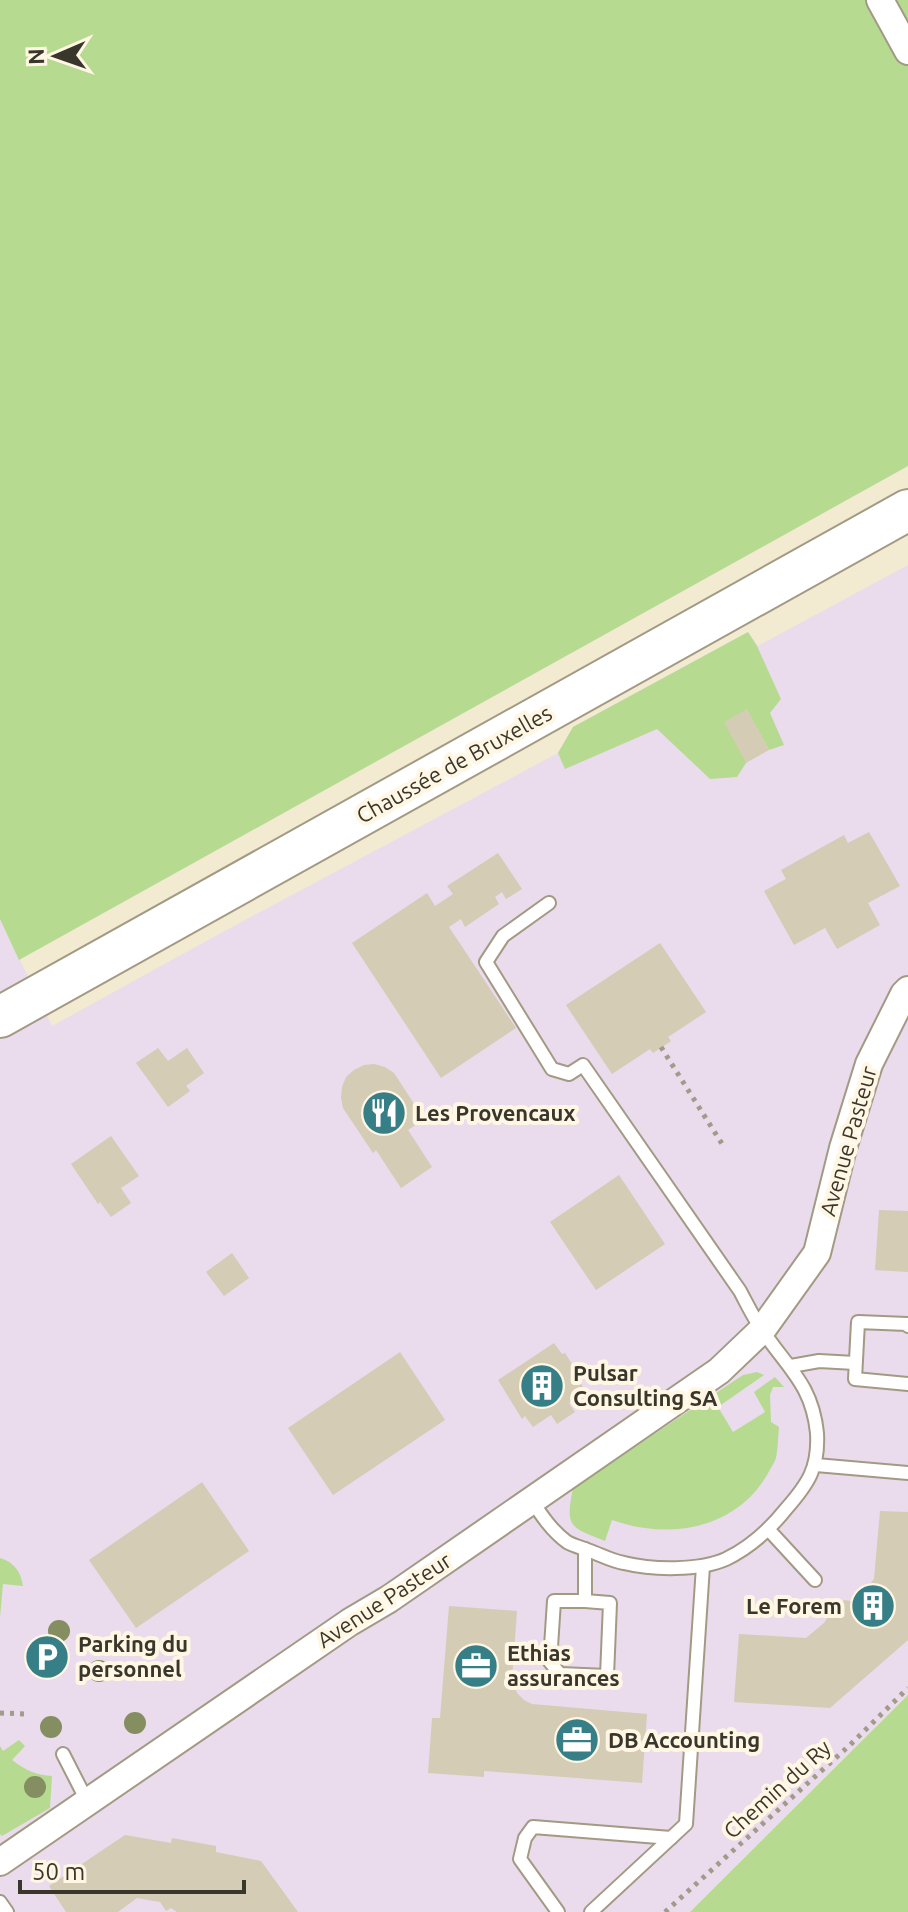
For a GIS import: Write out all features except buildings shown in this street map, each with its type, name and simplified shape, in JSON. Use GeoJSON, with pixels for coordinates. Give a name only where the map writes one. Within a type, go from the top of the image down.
{"type":"FeatureCollection","features":[{"type":"Feature","properties":{"kind":"main road","name":"Chaussée de Bruxelles"},"geometry":{"type":"LineString","coordinates":[[0,1017],[908,510]]}},
{"type":"Feature","properties":{"kind":"street"},"geometry":{"type":"LineString","coordinates":[[880,0],[908,51]]}},
{"type":"Feature","properties":{"kind":"street","name":"Avenue Pasteur"},"geometry":{"type":"LineString","coordinates":[[0,1862],[719,1371],[762,1330],[817,1253],[843,1148],[869,1064],[908,990]]}},
{"type":"Feature","properties":{"kind":"lane"},"geometry":{"type":"LineString","coordinates":[[532,1501],[547,1522],[569,1543],[624,1563],[672,1568],[703,1566],[726,1559],[748,1545],[768,1529],[803,1489],[816,1465],[817,1433],[808,1393],[791,1366],[762,1330],[740,1291],[583,1065],[569,1074],[552,1069],[486,962],[503,936],[549,903]]}},
{"type":"Feature","properties":{"kind":"lane"},"geometry":{"type":"LineString","coordinates":[[908,1326],[858,1322],[855,1363],[855,1379],[908,1384]]}},
{"type":"Feature","properties":{"kind":"lane"},"geometry":{"type":"LineString","coordinates":[[791,1366],[819,1361],[855,1363]]}},
{"type":"Feature","properties":{"kind":"lane"},"geometry":{"type":"LineString","coordinates":[[816,1465],[908,1473]]}},
{"type":"Feature","properties":{"kind":"lane"},"geometry":{"type":"LineString","coordinates":[[768,1529],[815,1580]]}},
{"type":"Feature","properties":{"kind":"lane"},"geometry":{"type":"LineString","coordinates":[[585,1549],[585,1601]]}},
{"type":"Feature","properties":{"kind":"lane"},"geometry":{"type":"LineString","coordinates":[[591,1912],[686,1824],[703,1566]]}},
{"type":"Feature","properties":{"kind":"lane"},"geometry":{"type":"LineString","coordinates":[[554,1601],[585,1601],[610,1603],[607,1676],[560,1674],[550,1662],[554,1601]]}},
{"type":"Feature","properties":{"kind":"lane"},"geometry":{"type":"LineString","coordinates":[[63,1754],[87,1801]]}},
{"type":"Feature","properties":{"kind":"lane"},"geometry":{"type":"LineString","coordinates":[[558,1912],[520,1859],[525,1838],[533,1827],[671,1838]]}},
{"type":"Feature","properties":{"kind":"lane"},"geometry":{"type":"LineString","coordinates":[[0,1902],[7,1912]]}},
{"type":"Feature","properties":{"kind":"path"},"geometry":{"type":"LineString","coordinates":[[661,1047],[724,1147]]}},
{"type":"Feature","properties":{"kind":"path","name":"Chemin du Ry"},"geometry":{"type":"LineString","coordinates":[[665,1912],[850,1745],[908,1688]]}},
{"type":"Feature","properties":{"kind":"path"},"geometry":{"type":"LineString","coordinates":[[0,1713],[27,1714]]}},
{"type":"Feature","properties":{"kind":"shaded area"},"geometry":{"type":"Polygon","coordinates":[[[908,565],[908,1695],[690,1912],[0,1912],[0,919],[52,1026],[558,753],[573,727],[748,632],[758,646],[908,565]]]}},
{"type":"Feature","properties":{"kind":"green space"},"geometry":{"type":"Polygon","coordinates":[[[0,0],[908,0],[908,466],[19,960],[0,919],[0,0]]]}},
{"type":"Feature","properties":{"kind":"green space"},"geometry":{"type":"Polygon","coordinates":[[[748,632],[781,699],[770,713],[784,745],[769,750],[747,710],[746,763],[737,777],[710,779],[657,729],[565,769],[558,753],[573,727],[748,632]]]}},
{"type":"Feature","properties":{"kind":"green space"},"geometry":{"type":"Polygon","coordinates":[[[757,1372],[764,1375],[718,1407],[733,1432],[765,1412],[754,1392],[775,1377],[784,1387],[773,1387],[770,1395],[771,1422],[779,1427],[775,1460],[753,1494],[737,1508],[719,1519],[677,1529],[633,1526],[612,1520],[605,1541],[577,1529],[570,1519],[573,1488],[743,1375],[757,1372]]]}},
{"type":"Feature","properties":{"kind":"green space"},"geometry":{"type":"Polygon","coordinates":[[[0,1558],[16,1568],[23,1586],[3,1584],[0,1617],[0,1558]]]}},
{"type":"Feature","properties":{"kind":"green space"},"geometry":{"type":"Polygon","coordinates":[[[908,1695],[908,1912],[690,1912],[908,1695]]]}},
{"type":"Feature","properties":{"kind":"green space"},"geometry":{"type":"Polygon","coordinates":[[[19,1740],[25,1746],[12,1760],[31,1771],[52,1776],[50,1808],[2,1836],[0,1746],[3,1751],[19,1740]]]}},
{"type":"Feature","properties":{"kind":"place","name":"Les Provencaux"},"geometry":{"type":"Point","coordinates":[384,1113]}},
{"type":"Feature","properties":{"kind":"place","name":"Pulsar Consulting SA"},"geometry":{"type":"Point","coordinates":[542,1386]}},
{"type":"Feature","properties":{"kind":"place","name":"Le Forem"},"geometry":{"type":"Point","coordinates":[873,1606]}},
{"type":"Feature","properties":{"kind":"place","name":"Parking du personnel"},"geometry":{"type":"Point","coordinates":[47,1657]}},
{"type":"Feature","properties":{"kind":"place","name":"Ethias assurances"},"geometry":{"type":"Point","coordinates":[476,1666]}},
{"type":"Feature","properties":{"kind":"place","name":"DB Accounting"},"geometry":{"type":"Point","coordinates":[577,1740]}}]}
